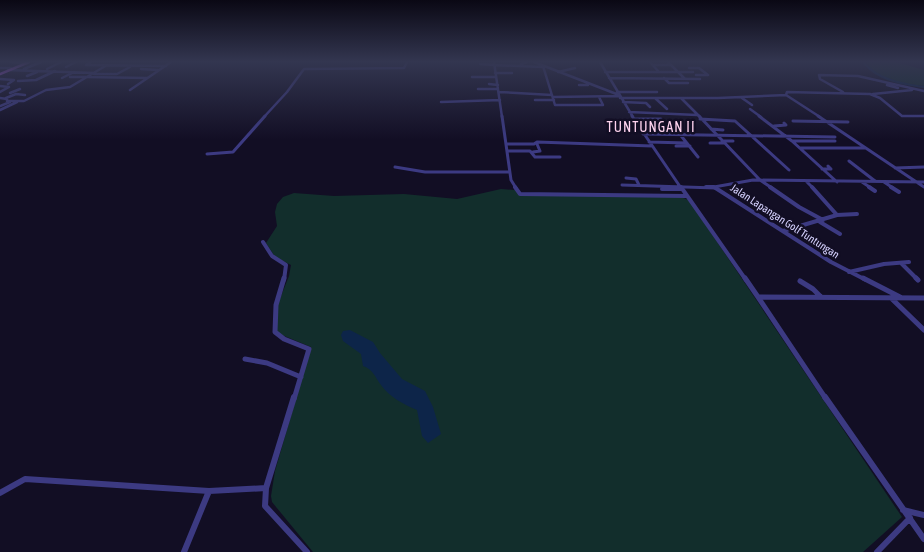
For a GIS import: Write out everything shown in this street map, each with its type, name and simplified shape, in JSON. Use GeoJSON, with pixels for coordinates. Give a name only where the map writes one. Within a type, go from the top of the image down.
{"type":"FeatureCollection","features":[{"type":"Feature","properties":{"kind":"street"},"geometry":{"type":"LineString","coordinates":[[2,107],[18,101],[25,101],[46,90],[64,88]]}},
{"type":"Feature","properties":{"kind":"street"},"geometry":{"type":"LineString","coordinates":[[207,154],[233,152],[289,88]]}},
{"type":"Feature","properties":{"kind":"street"},"geometry":{"type":"LineString","coordinates":[[550,88],[556,105],[603,104],[599,97]]}},
{"type":"Feature","properties":{"kind":"street"},"geometry":{"type":"LineString","coordinates":[[599,88],[619,96],[642,98],[741,97],[786,95],[787,92],[873,94],[915,90]]}},
{"type":"Feature","properties":{"kind":"street"},"geometry":{"type":"LineString","coordinates":[[614,88],[679,187],[758,297],[924,539]]}},
{"type":"Feature","properties":{"kind":"street"},"geometry":{"type":"LineString","coordinates":[[835,88],[844,93]]}},
{"type":"Feature","properties":{"kind":"street"},"geometry":{"type":"LineString","coordinates":[[899,88],[906,91]]}},
{"type":"Feature","properties":{"kind":"street"},"geometry":{"type":"LineString","coordinates":[[906,88],[924,92]]}},
{"type":"Feature","properties":{"kind":"street"},"geometry":{"type":"LineString","coordinates":[[0,99],[20,89]]}},
{"type":"Feature","properties":{"kind":"street"},"geometry":{"type":"LineString","coordinates":[[478,89],[553,97],[599,97],[657,92]]}},
{"type":"Feature","properties":{"kind":"street"},"geometry":{"type":"LineString","coordinates":[[498,90],[510,172],[513,185],[518,193],[522,195],[686,196]]}},
{"type":"Feature","properties":{"kind":"street"},"geometry":{"type":"LineString","coordinates":[[0,99],[6,99],[15,94],[25,95]]}},
{"type":"Feature","properties":{"kind":"street"},"geometry":{"type":"LineString","coordinates":[[873,94],[902,116],[924,116]]}},
{"type":"Feature","properties":{"kind":"street"},"geometry":{"type":"LineString","coordinates":[[786,95],[924,187]]}},
{"type":"Feature","properties":{"kind":"street"},"geometry":{"type":"LineString","coordinates":[[536,100],[553,97]]}},
{"type":"Feature","properties":{"kind":"street"},"geometry":{"type":"LineString","coordinates":[[741,97],[837,182]]}},
{"type":"Feature","properties":{"kind":"street"},"geometry":{"type":"LineString","coordinates":[[655,98],[667,109]]}},
{"type":"Feature","properties":{"kind":"street"},"geometry":{"type":"LineString","coordinates":[[681,98],[760,180],[840,234]]}},
{"type":"Feature","properties":{"kind":"street"},"geometry":{"type":"LineString","coordinates":[[6,99],[12,103]]}},
{"type":"Feature","properties":{"kind":"street"},"geometry":{"type":"LineString","coordinates":[[441,102],[470,103],[476,100],[500,100]]}},
{"type":"Feature","properties":{"kind":"street"},"geometry":{"type":"LineString","coordinates":[[623,102],[646,103],[650,107]]}},
{"type":"Feature","properties":{"kind":"street"},"geometry":{"type":"LineString","coordinates":[[629,112],[697,115]]}},
{"type":"Feature","properties":{"kind":"street"},"geometry":{"type":"LineString","coordinates":[[634,119],[661,119]]}},
{"type":"Feature","properties":{"kind":"street"},"geometry":{"type":"LineString","coordinates":[[700,119],[734,121],[789,170]]}},
{"type":"Feature","properties":{"kind":"street"},"geometry":{"type":"LineString","coordinates":[[794,121],[848,122]]}},
{"type":"Feature","properties":{"kind":"street"},"geometry":{"type":"LineString","coordinates":[[670,122],[698,157]]}},
{"type":"Feature","properties":{"kind":"street"},"geometry":{"type":"LineString","coordinates":[[774,126],[786,125],[784,124]]}},
{"type":"Feature","properties":{"kind":"street"},"geometry":{"type":"LineString","coordinates":[[711,130],[723,130]]}},
{"type":"Feature","properties":{"kind":"street"},"geometry":{"type":"LineString","coordinates":[[643,134],[835,137]]}},
{"type":"Feature","properties":{"kind":"street"},"geometry":{"type":"LineString","coordinates":[[710,143],[733,141]]}},
{"type":"Feature","properties":{"kind":"street"},"geometry":{"type":"LineString","coordinates":[[792,141],[835,141]]}},
{"type":"Feature","properties":{"kind":"street"},"geometry":{"type":"LineString","coordinates":[[506,144],[537,144],[537,142],[547,144],[687,143]]}},
{"type":"Feature","properties":{"kind":"street"},"geometry":{"type":"LineString","coordinates":[[532,152],[540,151],[537,144]]}},
{"type":"Feature","properties":{"kind":"street"},"geometry":{"type":"LineString","coordinates":[[676,146],[690,146]]}},
{"type":"Feature","properties":{"kind":"street"},"geometry":{"type":"LineString","coordinates":[[800,148],[866,148]]}},
{"type":"Feature","properties":{"kind":"street"},"geometry":{"type":"LineString","coordinates":[[507,150],[562,157]]}},
{"type":"Feature","properties":{"kind":"street"},"geometry":{"type":"LineString","coordinates":[[849,161],[876,182]]}},
{"type":"Feature","properties":{"kind":"street"},"geometry":{"type":"LineString","coordinates":[[822,170],[831,170],[828,166]]}},
{"type":"Feature","properties":{"kind":"street"},"geometry":{"type":"LineString","coordinates":[[395,167],[425,172],[510,172]]}},
{"type":"Feature","properties":{"kind":"street"},"geometry":{"type":"LineString","coordinates":[[895,168],[924,167]]}},
{"type":"Feature","properties":{"kind":"street"},"geometry":{"type":"LineString","coordinates":[[626,178],[636,179],[639,185]]}},
{"type":"Feature","properties":{"kind":"street"},"geometry":{"type":"LineString","coordinates":[[707,181],[713,186],[760,180],[924,182]]}},
{"type":"Feature","properties":{"kind":"street"},"geometry":{"type":"LineString","coordinates":[[806,181],[826,201],[827,206],[837,216]]}},
{"type":"Feature","properties":{"kind":"street"},"geometry":{"type":"LineString","coordinates":[[862,182],[875,191]]}},
{"type":"Feature","properties":{"kind":"street"},"geometry":{"type":"LineString","coordinates":[[884,182],[899,192]]}},
{"type":"Feature","properties":{"kind":"street"},"geometry":{"type":"LineString","coordinates":[[622,185],[679,187]]}},
{"type":"Feature","properties":{"kind":"street","name":"Jalan Lapangan Golf Tuntungan"},"geometry":{"type":"LineString","coordinates":[[679,187],[713,186],[782,232],[849,272],[901,298]]}},
{"type":"Feature","properties":{"kind":"street"},"geometry":{"type":"LineString","coordinates":[[662,189],[679,187]]}},
{"type":"Feature","properties":{"kind":"street"},"geometry":{"type":"LineString","coordinates":[[782,232],[849,213],[857,214]]}},
{"type":"Feature","properties":{"kind":"street"},"geometry":{"type":"LineString","coordinates":[[263,242],[272,256],[286,265],[276,305],[274,325],[277,335],[309,349],[266,488],[265,506],[307,552]]}},
{"type":"Feature","properties":{"kind":"street"},"geometry":{"type":"LineString","coordinates":[[901,262],[918,280]]}},
{"type":"Feature","properties":{"kind":"street"},"geometry":{"type":"LineString","coordinates":[[849,272],[884,264],[909,262]]}},
{"type":"Feature","properties":{"kind":"street"},"geometry":{"type":"LineString","coordinates":[[800,281],[813,289],[821,297]]}},
{"type":"Feature","properties":{"kind":"street"},"geometry":{"type":"LineString","coordinates":[[758,297],[924,298]]}},
{"type":"Feature","properties":{"kind":"street"},"geometry":{"type":"LineString","coordinates":[[891,298],[924,330]]}},
{"type":"Feature","properties":{"kind":"street"},"geometry":{"type":"LineString","coordinates":[[246,359],[267,363],[301,377]]}},
{"type":"Feature","properties":{"kind":"street"},"geometry":{"type":"LineString","coordinates":[[0,493],[25,478],[125,487],[209,490],[266,488]]}},
{"type":"Feature","properties":{"kind":"street"},"geometry":{"type":"LineString","coordinates":[[184,552],[209,490]]}},
{"type":"Feature","properties":{"kind":"street"},"geometry":{"type":"LineString","coordinates":[[903,510],[924,515]]}},
{"type":"Feature","properties":{"kind":"street"},"geometry":{"type":"LineString","coordinates":[[877,552],[910,518]]}},
{"type":"Feature","properties":{"kind":"green space"},"geometry":{"type":"Polygon","coordinates":[[[501,189],[515,190],[521,195],[680,197],[689,200],[902,517],[863,552],[313,552],[272,502],[271,496],[275,471],[311,347],[277,333],[277,306],[289,276],[291,265],[275,257],[266,243],[277,226],[275,212],[277,204],[283,197],[294,193],[334,196],[404,194],[457,199],[501,189]]]}},
{"type":"Feature","properties":{"kind":"water"},"geometry":{"type":"Polygon","coordinates":[[[350,330],[373,342],[402,379],[425,391],[433,407],[441,434],[428,443],[422,436],[417,410],[402,403],[388,393],[372,371],[363,366],[361,354],[343,341],[341,335],[343,331],[350,330]]]}},
{"type":"Feature","properties":{"kind":"district","name":"TUNTUNGAN II"},"geometry":{"type":"Point","coordinates":[651,127]}}]}
